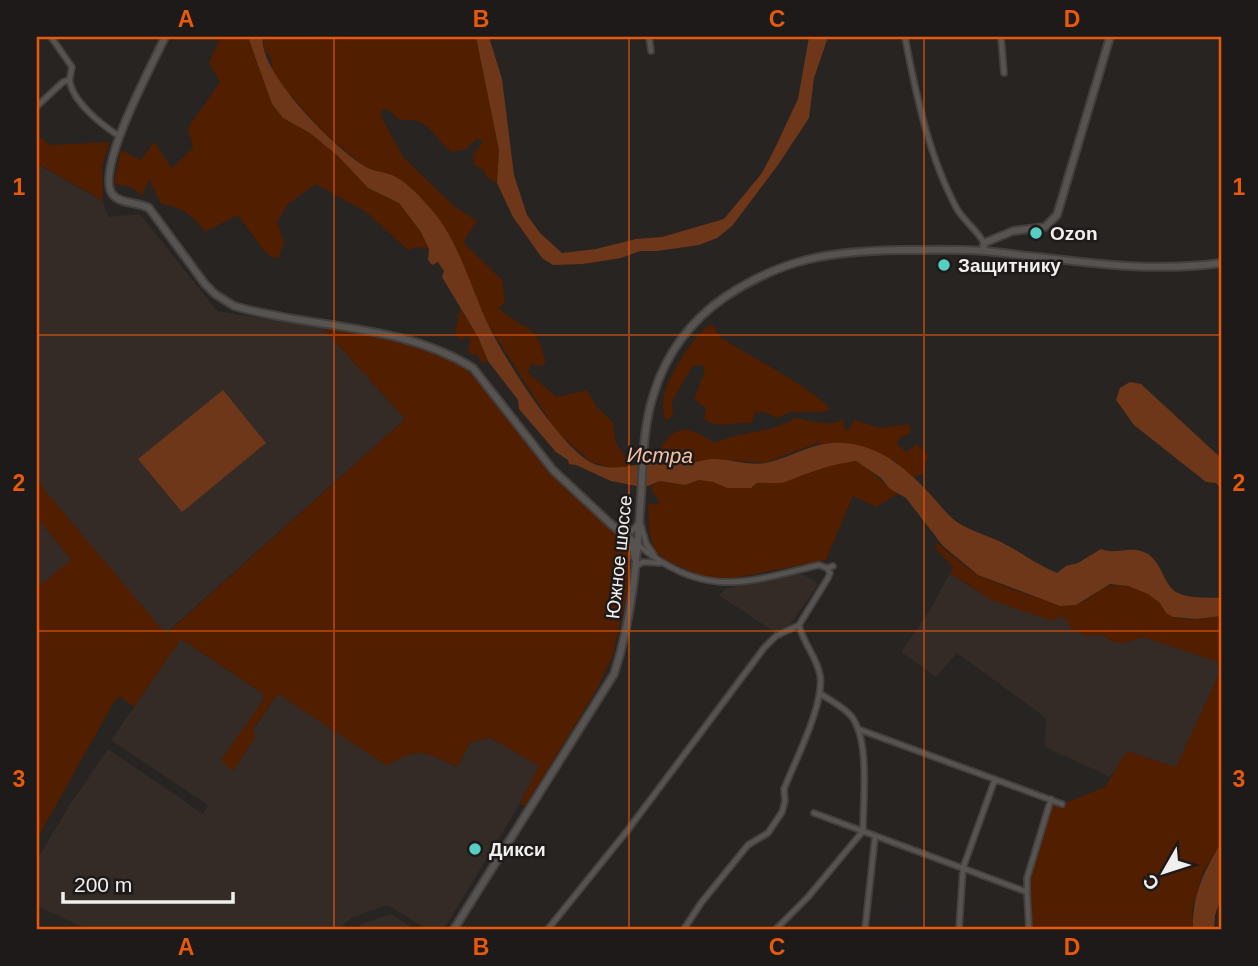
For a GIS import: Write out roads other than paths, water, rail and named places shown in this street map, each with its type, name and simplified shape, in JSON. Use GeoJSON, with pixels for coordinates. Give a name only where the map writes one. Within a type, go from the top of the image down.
{"type":"FeatureCollection","features":[{"type":"Feature","properties":{"kind":"main road"},"geometry":{"type":"LineString","coordinates":[[165,37],[119,136],[109,169],[110,189],[120,200],[140,203],[149,208],[205,284],[234,306],[402,338],[457,359],[472,368],[553,470],[638,545]]}},
{"type":"Feature","properties":{"kind":"main road"},"geometry":{"type":"LineString","coordinates":[[983,247],[1013,230],[1045,227],[1057,215],[1110,37]]}},
{"type":"Feature","properties":{"kind":"main road","name":"Южное шоссе"},"geometry":{"type":"LineString","coordinates":[[454,929],[614,674],[626,640],[636,567],[644,447],[654,391],[672,352],[702,314],[734,290],[758,277],[793,263],[836,253],[983,247],[1077,263],[1198,266],[1221,263]]}},
{"type":"Feature","properties":{"kind":"street"},"geometry":{"type":"LineString","coordinates":[[51,37],[72,67],[69,80],[77,96],[98,122],[119,136]]}},
{"type":"Feature","properties":{"kind":"street"},"geometry":{"type":"LineString","coordinates":[[649,37],[651,51]]}},
{"type":"Feature","properties":{"kind":"street"},"geometry":{"type":"LineString","coordinates":[[905,37],[915,88],[937,163],[957,209],[983,247]]}},
{"type":"Feature","properties":{"kind":"street"},"geometry":{"type":"LineString","coordinates":[[1001,37],[1004,73]]}},
{"type":"Feature","properties":{"kind":"street"},"geometry":{"type":"LineString","coordinates":[[37,106],[63,82],[69,80]]}},
{"type":"Feature","properties":{"kind":"street"},"geometry":{"type":"LineString","coordinates":[[640,517],[632,531],[622,532],[632,547],[636,567],[643,562],[666,564]]}},
{"type":"Feature","properties":{"kind":"street"},"geometry":{"type":"LineString","coordinates":[[640,517],[643,535],[650,550],[666,564]]}},
{"type":"Feature","properties":{"kind":"street"},"geometry":{"type":"LineString","coordinates":[[638,545],[666,564],[708,583],[754,581],[819,565],[827,568],[833,566]]}},
{"type":"Feature","properties":{"kind":"street"},"geometry":{"type":"LineString","coordinates":[[548,929],[627,831],[764,648],[776,636],[799,625],[828,578],[830,573],[827,568]]}},
{"type":"Feature","properties":{"kind":"street"},"geometry":{"type":"LineString","coordinates":[[684,929],[701,903],[748,845],[768,833],[782,812],[784,789],[821,694],[820,674],[812,653],[802,638],[799,625]]}},
{"type":"Feature","properties":{"kind":"street"},"geometry":{"type":"LineString","coordinates":[[776,929],[808,897],[863,831],[863,756],[857,728],[846,711],[821,694]]}},
{"type":"Feature","properties":{"kind":"street"},"geometry":{"type":"LineString","coordinates":[[857,728],[1062,804]]}},
{"type":"Feature","properties":{"kind":"street"},"geometry":{"type":"LineString","coordinates":[[959,929],[963,868],[995,779]]}},
{"type":"Feature","properties":{"kind":"street"},"geometry":{"type":"LineString","coordinates":[[1029,929],[1027,878],[1051,799]]}},
{"type":"Feature","properties":{"kind":"street"},"geometry":{"type":"LineString","coordinates":[[814,813],[1027,892]]}},
{"type":"Feature","properties":{"kind":"street"},"geometry":{"type":"LineString","coordinates":[[865,929],[875,837]]}},
{"type":"Feature","properties":{"kind":"place","name":"Ozon"},"geometry":{"type":"Point","coordinates":[1036,233]}},
{"type":"Feature","properties":{"kind":"place","name":"Защитнику"},"geometry":{"type":"Point","coordinates":[944,265]}},
{"type":"Feature","properties":{"kind":"place","name":"Дикси"},"geometry":{"type":"Point","coordinates":[475,849]}},
{"type":"Feature","properties":{"kind":"water label","name":"Истра"},"geometry":{"type":"Point","coordinates":[660,455]}}]}
